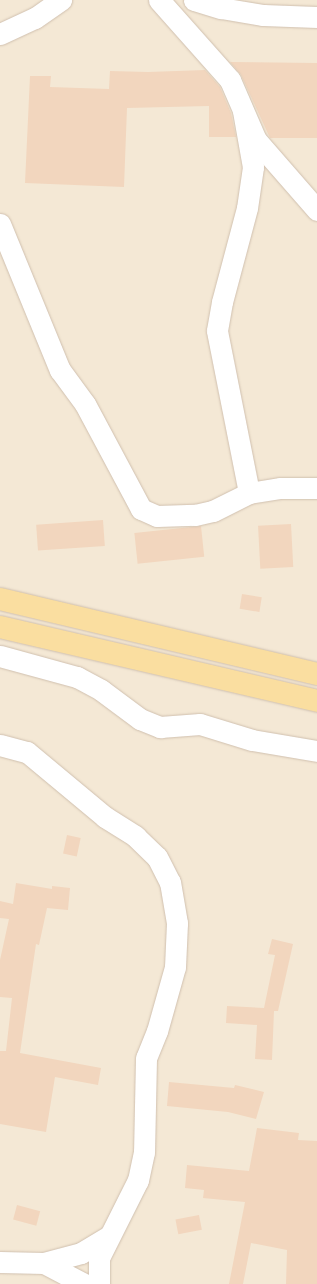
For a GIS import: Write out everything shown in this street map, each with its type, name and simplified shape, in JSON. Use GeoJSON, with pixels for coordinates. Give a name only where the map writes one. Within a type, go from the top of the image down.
{"type":"FeatureCollection","features":[{"type":"Feature","properties":{"kind":"main road"},"geometry":{"type":"LineString","coordinates":[[0,600],[317,674]]}},
{"type":"Feature","properties":{"kind":"main road"},"geometry":{"type":"LineString","coordinates":[[0,627],[317,701]]}},
{"type":"Feature","properties":{"kind":"street"},"geometry":{"type":"LineString","coordinates":[[0,34],[35,18],[61,0]]}},
{"type":"Feature","properties":{"kind":"street"},"geometry":{"type":"LineString","coordinates":[[160,0],[230,80],[256,140],[317,210]]}},
{"type":"Feature","properties":{"kind":"street"},"geometry":{"type":"LineString","coordinates":[[194,0],[221,8],[263,15],[315,20]]}},
{"type":"Feature","properties":{"kind":"street"},"geometry":{"type":"LineString","coordinates":[[243,111],[253,167],[247,208],[222,302],[217,331],[249,493]]}},
{"type":"Feature","properties":{"kind":"street"},"geometry":{"type":"LineString","coordinates":[[0,224],[60,370],[85,404],[141,509],[157,516],[195,515],[213,511],[249,493],[281,488],[317,488]]}},
{"type":"Feature","properties":{"kind":"street"},"geometry":{"type":"LineString","coordinates":[[0,656],[77,677],[101,690],[140,719],[160,727],[200,724],[252,740],[317,751]]}},
{"type":"Feature","properties":{"kind":"street"},"geometry":{"type":"LineString","coordinates":[[0,745],[27,752],[105,817],[135,836],[157,857],[170,882],[177,923],[175,967],[158,1031],[146,1058],[144,1152],[138,1180],[124,1211],[108,1236],[99,1258],[99,1284]]}},
{"type":"Feature","properties":{"kind":"street"},"geometry":{"type":"LineString","coordinates":[[0,1262],[44,1264],[81,1253],[108,1236]]}},
{"type":"Feature","properties":{"kind":"street"},"geometry":{"type":"LineString","coordinates":[[44,1264],[84,1284]]}},
{"type":"Feature","properties":{"kind":"shaded area"},"geometry":{"type":"Polygon","coordinates":[[[0,0],[317,0],[317,1284],[0,1284],[0,0]]]}},
{"type":"Feature","properties":{"kind":"building"},"geometry":{"type":"Polygon","coordinates":[[[230,62],[317,63],[317,138],[270,138],[241,75],[230,62]]]}},
{"type":"Feature","properties":{"kind":"building"},"geometry":{"type":"Polygon","coordinates":[[[205,70],[220,87],[231,113],[236,137],[209,137],[209,106],[127,108],[124,187],[25,183],[30,76],[51,76],[50,87],[109,89],[110,71],[148,72],[205,70]]]}},
{"type":"Feature","properties":{"kind":"building"},"geometry":{"type":"Polygon","coordinates":[[[103,520],[105,546],[38,551],[36,525],[103,520]]]}},
{"type":"Feature","properties":{"kind":"building"},"geometry":{"type":"Polygon","coordinates":[[[291,524],[293,567],[260,569],[258,526],[291,524]]]}},
{"type":"Feature","properties":{"kind":"building"},"geometry":{"type":"Polygon","coordinates":[[[201,526],[204,557],[138,564],[134,533],[201,526]]]}},
{"type":"Feature","properties":{"kind":"building"},"geometry":{"type":"Polygon","coordinates":[[[242,594],[262,597],[259,612],[240,609],[242,594]]]}},
{"type":"Feature","properties":{"kind":"building"},"geometry":{"type":"Polygon","coordinates":[[[67,835],[81,838],[77,856],[63,854],[67,835]]]}},
{"type":"Feature","properties":{"kind":"building"},"geometry":{"type":"Polygon","coordinates":[[[16,883],[52,889],[52,886],[70,888],[68,910],[47,908],[39,945],[36,944],[20,1053],[101,1068],[98,1085],[55,1077],[46,1132],[0,1124],[0,1051],[6,1051],[12,998],[0,997],[0,960],[9,919],[0,918],[0,901],[13,904],[16,883]]]}},
{"type":"Feature","properties":{"kind":"building"},"geometry":{"type":"Polygon","coordinates":[[[272,939],[293,944],[278,1011],[274,1011],[272,1060],[255,1059],[257,1025],[226,1023],[227,1006],[264,1008],[275,955],[268,954],[272,939]]]}},
{"type":"Feature","properties":{"kind":"building"},"geometry":{"type":"Polygon","coordinates":[[[169,1082],[234,1088],[235,1085],[264,1092],[256,1119],[228,1112],[167,1106],[169,1082]]]}},
{"type":"Feature","properties":{"kind":"building"},"geometry":{"type":"Polygon","coordinates":[[[257,1128],[299,1133],[298,1140],[317,1141],[317,1284],[286,1284],[287,1250],[251,1243],[243,1284],[229,1284],[245,1202],[203,1198],[204,1190],[185,1188],[187,1165],[249,1171],[257,1128]]]}},
{"type":"Feature","properties":{"kind":"building"},"geometry":{"type":"Polygon","coordinates":[[[17,1205],[40,1211],[36,1226],[13,1219],[17,1205]]]}},
{"type":"Feature","properties":{"kind":"building"},"geometry":{"type":"Polygon","coordinates":[[[199,1215],[202,1230],[178,1234],[175,1220],[199,1215]]]}}]}
